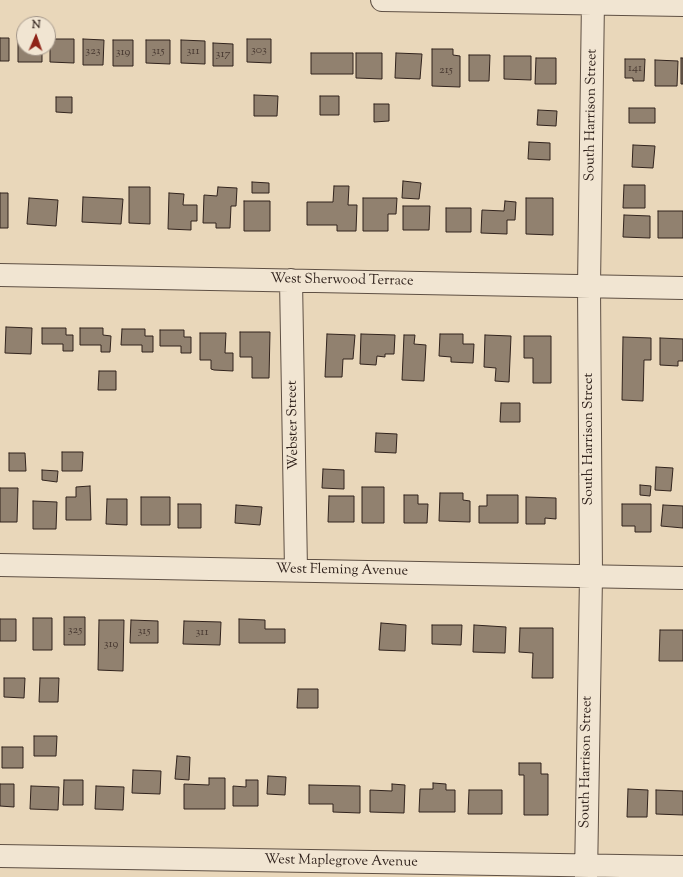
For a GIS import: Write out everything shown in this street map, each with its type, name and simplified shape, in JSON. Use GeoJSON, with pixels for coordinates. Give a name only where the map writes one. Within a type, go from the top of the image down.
{"type":"FeatureCollection","features":[{"type":"Feature","properties":{"kind":"street"},"geometry":{"type":"LineString","coordinates":[[382,0],[593,2],[683,5]]}},
{"type":"Feature","properties":{"kind":"street","name":"South Harrison Street"},"geometry":{"type":"LineString","coordinates":[[586,872],[590,576],[590,286],[593,2]]}},
{"type":"Feature","properties":{"kind":"street","name":"West Sherwood Terrace"},"geometry":{"type":"LineString","coordinates":[[0,274],[683,288]]}},
{"type":"Feature","properties":{"kind":"street","name":"Webster Street"},"geometry":{"type":"LineString","coordinates":[[291,280],[296,570]]}},
{"type":"Feature","properties":{"kind":"street","name":"West Fleming Avenue"},"geometry":{"type":"LineString","coordinates":[[0,565],[683,578]]}},
{"type":"Feature","properties":{"kind":"street","name":"West Maplegrove Avenue"},"geometry":{"type":"LineString","coordinates":[[0,856],[586,872],[657,872],[683,866]]}},
{"type":"Feature","properties":{"kind":"building"},"geometry":{"type":"Polygon","coordinates":[[[0,38],[9,38],[9,61],[0,61],[0,38]]]}},
{"type":"Feature","properties":{"kind":"building"},"geometry":{"type":"Polygon","coordinates":[[[56,39],[74,39],[74,63],[50,62],[50,56],[56,56],[56,39]]]}},
{"type":"Feature","properties":{"kind":"building"},"geometry":{"type":"Polygon","coordinates":[[[83,39],[104,40],[103,65],[83,65],[83,39]]]}},
{"type":"Feature","properties":{"kind":"building"},"geometry":{"type":"Polygon","coordinates":[[[247,39],[271,39],[271,63],[247,62],[247,39]]]}},
{"type":"Feature","properties":{"kind":"building"},"geometry":{"type":"Polygon","coordinates":[[[113,40],[133,40],[133,66],[113,66],[113,40]]]}},
{"type":"Feature","properties":{"kind":"building"},"geometry":{"type":"Polygon","coordinates":[[[146,40],[170,40],[170,64],[146,63],[146,40]]]}},
{"type":"Feature","properties":{"kind":"building"},"geometry":{"type":"Polygon","coordinates":[[[181,40],[205,41],[205,64],[181,63],[181,40]]]}},
{"type":"Feature","properties":{"kind":"building"},"geometry":{"type":"Polygon","coordinates":[[[213,43],[233,44],[233,66],[213,66],[213,43]]]}},
{"type":"Feature","properties":{"kind":"building"},"geometry":{"type":"Polygon","coordinates":[[[432,49],[453,49],[453,55],[460,56],[460,87],[432,86],[432,49]]]}},
{"type":"Feature","properties":{"kind":"building"},"geometry":{"type":"Polygon","coordinates":[[[311,53],[353,53],[353,74],[311,74],[311,53]]]}},
{"type":"Feature","properties":{"kind":"building"},"geometry":{"type":"Polygon","coordinates":[[[356,53],[382,53],[382,79],[356,78],[356,53]]]}},
{"type":"Feature","properties":{"kind":"building"},"geometry":{"type":"Polygon","coordinates":[[[396,53],[422,54],[420,79],[395,78],[396,53]]]}},
{"type":"Feature","properties":{"kind":"building"},"geometry":{"type":"Polygon","coordinates":[[[469,55],[490,55],[489,81],[469,81],[469,55]]]}},
{"type":"Feature","properties":{"kind":"building"},"geometry":{"type":"Polygon","coordinates":[[[18,56],[42,56],[42,62],[18,62],[18,56]]]}},
{"type":"Feature","properties":{"kind":"building"},"geometry":{"type":"Polygon","coordinates":[[[504,56],[531,56],[531,80],[504,79],[504,56]]]}},
{"type":"Feature","properties":{"kind":"building"},"geometry":{"type":"Polygon","coordinates":[[[536,58],[556,58],[556,84],[535,84],[536,58]]]}},
{"type":"Feature","properties":{"kind":"building"},"geometry":{"type":"Polygon","coordinates":[[[681,58],[683,58],[683,84],[681,84],[681,58]]]}},
{"type":"Feature","properties":{"kind":"building"},"geometry":{"type":"Polygon","coordinates":[[[625,59],[645,59],[644,81],[633,81],[633,78],[625,78],[625,59]]]}},
{"type":"Feature","properties":{"kind":"building"},"geometry":{"type":"Polygon","coordinates":[[[655,60],[678,61],[677,86],[655,86],[655,60]]]}},
{"type":"Feature","properties":{"kind":"building"},"geometry":{"type":"Polygon","coordinates":[[[254,95],[278,96],[277,116],[254,116],[254,95]]]}},
{"type":"Feature","properties":{"kind":"building"},"geometry":{"type":"Polygon","coordinates":[[[320,96],[339,96],[339,115],[320,115],[320,96]]]}},
{"type":"Feature","properties":{"kind":"building"},"geometry":{"type":"Polygon","coordinates":[[[56,97],[72,97],[72,113],[56,112],[56,97]]]}},
{"type":"Feature","properties":{"kind":"building"},"geometry":{"type":"Polygon","coordinates":[[[374,104],[389,104],[389,121],[374,122],[374,104]]]}},
{"type":"Feature","properties":{"kind":"building"},"geometry":{"type":"Polygon","coordinates":[[[629,108],[655,108],[655,123],[629,123],[629,108]]]}},
{"type":"Feature","properties":{"kind":"building"},"geometry":{"type":"Polygon","coordinates":[[[538,110],[557,111],[556,126],[537,125],[538,110]]]}},
{"type":"Feature","properties":{"kind":"building"},"geometry":{"type":"Polygon","coordinates":[[[529,142],[550,143],[550,160],[528,159],[529,142]]]}},
{"type":"Feature","properties":{"kind":"building"},"geometry":{"type":"Polygon","coordinates":[[[633,145],[655,146],[653,168],[632,167],[633,145]]]}},
{"type":"Feature","properties":{"kind":"building"},"geometry":{"type":"Polygon","coordinates":[[[403,181],[421,183],[419,199],[402,198],[403,181]]]}},
{"type":"Feature","properties":{"kind":"building"},"geometry":{"type":"Polygon","coordinates":[[[252,182],[269,183],[269,193],[252,193],[252,182]]]}},
{"type":"Feature","properties":{"kind":"building"},"geometry":{"type":"Polygon","coordinates":[[[624,185],[645,185],[645,208],[623,208],[624,185]]]}},
{"type":"Feature","properties":{"kind":"building"},"geometry":{"type":"Polygon","coordinates":[[[334,186],[349,186],[348,205],[357,205],[356,231],[337,231],[337,225],[307,225],[307,202],[333,202],[334,186]]]}},
{"type":"Feature","properties":{"kind":"building"},"geometry":{"type":"Polygon","coordinates":[[[129,187],[150,187],[150,224],[129,223],[129,187]]]}},
{"type":"Feature","properties":{"kind":"building"},"geometry":{"type":"Polygon","coordinates":[[[218,187],[237,188],[236,206],[231,206],[230,228],[216,228],[216,223],[203,223],[204,195],[217,196],[218,187]]]}},
{"type":"Feature","properties":{"kind":"building"},"geometry":{"type":"Polygon","coordinates":[[[0,193],[8,193],[8,228],[0,228],[0,193]]]}},
{"type":"Feature","properties":{"kind":"building"},"geometry":{"type":"Polygon","coordinates":[[[169,193],[184,194],[183,205],[197,205],[197,221],[191,221],[191,230],[168,229],[169,193]]]}},
{"type":"Feature","properties":{"kind":"building"},"geometry":{"type":"Polygon","coordinates":[[[83,197],[123,199],[121,224],[82,222],[83,197]]]}},
{"type":"Feature","properties":{"kind":"building"},"geometry":{"type":"Polygon","coordinates":[[[29,198],[58,200],[56,226],[27,224],[29,198]]]}},
{"type":"Feature","properties":{"kind":"building"},"geometry":{"type":"Polygon","coordinates":[[[363,198],[397,198],[396,214],[388,214],[388,231],[363,231],[363,198]]]}},
{"type":"Feature","properties":{"kind":"building"},"geometry":{"type":"Polygon","coordinates":[[[526,198],[553,198],[553,235],[526,234],[526,198]]]}},
{"type":"Feature","properties":{"kind":"building"},"geometry":{"type":"Polygon","coordinates":[[[244,201],[270,201],[270,231],[244,231],[244,201]]]}},
{"type":"Feature","properties":{"kind":"building"},"geometry":{"type":"Polygon","coordinates":[[[505,201],[516,202],[515,220],[507,220],[507,234],[481,233],[482,210],[504,211],[505,201]]]}},
{"type":"Feature","properties":{"kind":"building"},"geometry":{"type":"Polygon","coordinates":[[[403,206],[430,206],[429,230],[403,230],[403,206]]]}},
{"type":"Feature","properties":{"kind":"building"},"geometry":{"type":"Polygon","coordinates":[[[446,208],[471,208],[471,232],[446,232],[446,208]]]}},
{"type":"Feature","properties":{"kind":"building"},"geometry":{"type":"Polygon","coordinates":[[[658,211],[683,211],[683,238],[658,238],[658,211]]]}},
{"type":"Feature","properties":{"kind":"building"},"geometry":{"type":"Polygon","coordinates":[[[624,215],[650,216],[650,238],[623,237],[624,215]]]}},
{"type":"Feature","properties":{"kind":"building"},"geometry":{"type":"Polygon","coordinates":[[[6,327],[32,328],[31,354],[5,353],[6,327]]]}},
{"type":"Feature","properties":{"kind":"building"},"geometry":{"type":"Polygon","coordinates":[[[42,328],[66,328],[66,335],[73,335],[73,351],[63,351],[63,344],[42,344],[42,328]]]}},
{"type":"Feature","properties":{"kind":"building"},"geometry":{"type":"Polygon","coordinates":[[[80,328],[103,328],[103,335],[111,336],[110,352],[101,352],[101,345],[80,345],[80,328]]]}},
{"type":"Feature","properties":{"kind":"building"},"geometry":{"type":"Polygon","coordinates":[[[122,329],[145,329],[145,336],[153,336],[153,352],[142,352],[142,345],[121,345],[122,329]]]}},
{"type":"Feature","properties":{"kind":"building"},"geometry":{"type":"Polygon","coordinates":[[[160,330],[184,330],[184,337],[191,337],[191,353],[181,353],[181,346],[160,346],[160,330]]]}},
{"type":"Feature","properties":{"kind":"building"},"geometry":{"type":"Polygon","coordinates":[[[240,332],[270,332],[269,378],[252,378],[252,357],[240,357],[240,332]]]}},
{"type":"Feature","properties":{"kind":"building"},"geometry":{"type":"Polygon","coordinates":[[[200,333],[226,333],[225,353],[233,353],[233,371],[211,369],[211,360],[200,360],[200,333]]]}},
{"type":"Feature","properties":{"kind":"building"},"geometry":{"type":"Polygon","coordinates":[[[327,334],[355,335],[353,359],[343,359],[342,377],[325,377],[327,334]]]}},
{"type":"Feature","properties":{"kind":"building"},"geometry":{"type":"Polygon","coordinates":[[[361,334],[395,335],[394,354],[385,354],[385,357],[377,356],[376,365],[360,364],[361,334]]]}},
{"type":"Feature","properties":{"kind":"building"},"geometry":{"type":"Polygon","coordinates":[[[440,334],[463,334],[463,344],[474,344],[473,363],[451,362],[451,357],[439,356],[440,334]]]}},
{"type":"Feature","properties":{"kind":"building"},"geometry":{"type":"Polygon","coordinates":[[[404,335],[415,335],[414,344],[426,345],[424,381],[402,380],[404,335]]]}},
{"type":"Feature","properties":{"kind":"building"},"geometry":{"type":"Polygon","coordinates":[[[485,335],[511,336],[509,382],[495,381],[496,368],[484,367],[485,335]]]}},
{"type":"Feature","properties":{"kind":"building"},"geometry":{"type":"Polygon","coordinates":[[[524,336],[551,336],[551,383],[533,383],[533,358],[524,358],[524,336]]]}},
{"type":"Feature","properties":{"kind":"building"},"geometry":{"type":"Polygon","coordinates":[[[623,337],[651,338],[651,360],[644,360],[643,401],[622,400],[623,337]]]}},
{"type":"Feature","properties":{"kind":"building"},"geometry":{"type":"Polygon","coordinates":[[[660,338],[683,339],[683,361],[678,361],[678,366],[660,365],[660,338]]]}},
{"type":"Feature","properties":{"kind":"building"},"geometry":{"type":"Polygon","coordinates":[[[99,371],[116,371],[116,390],[98,390],[99,371]]]}},
{"type":"Feature","properties":{"kind":"building"},"geometry":{"type":"Polygon","coordinates":[[[501,403],[520,403],[520,422],[500,422],[501,403]]]}},
{"type":"Feature","properties":{"kind":"building"},"geometry":{"type":"Polygon","coordinates":[[[376,433],[397,434],[396,453],[375,452],[376,433]]]}},
{"type":"Feature","properties":{"kind":"building"},"geometry":{"type":"Polygon","coordinates":[[[62,452],[83,452],[82,471],[62,471],[62,452]]]}},
{"type":"Feature","properties":{"kind":"building"},"geometry":{"type":"Polygon","coordinates":[[[9,453],[25,453],[26,471],[9,471],[9,453]]]}},
{"type":"Feature","properties":{"kind":"building"},"geometry":{"type":"Polygon","coordinates":[[[656,467],[673,468],[671,491],[655,490],[656,467]]]}},
{"type":"Feature","properties":{"kind":"building"},"geometry":{"type":"Polygon","coordinates":[[[323,469],[344,470],[344,489],[322,488],[323,469]]]}},
{"type":"Feature","properties":{"kind":"building"},"geometry":{"type":"Polygon","coordinates":[[[42,470],[58,471],[57,482],[42,480],[42,470]]]}},
{"type":"Feature","properties":{"kind":"building"},"geometry":{"type":"Polygon","coordinates":[[[640,485],[651,486],[650,496],[640,495],[640,485]]]}},
{"type":"Feature","properties":{"kind":"building"},"geometry":{"type":"Polygon","coordinates":[[[90,486],[91,520],[66,520],[66,497],[76,497],[76,487],[90,486]]]}},
{"type":"Feature","properties":{"kind":"building"},"geometry":{"type":"Polygon","coordinates":[[[362,487],[384,487],[384,523],[362,523],[362,487]]]}},
{"type":"Feature","properties":{"kind":"building"},"geometry":{"type":"Polygon","coordinates":[[[0,488],[18,488],[17,522],[0,522],[0,488]]]}},
{"type":"Feature","properties":{"kind":"building"},"geometry":{"type":"Polygon","coordinates":[[[440,493],[463,493],[463,500],[470,501],[470,522],[439,521],[440,493]]]}},
{"type":"Feature","properties":{"kind":"building"},"geometry":{"type":"Polygon","coordinates":[[[404,495],[418,495],[418,504],[428,504],[427,523],[404,523],[404,495]]]}},
{"type":"Feature","properties":{"kind":"building"},"geometry":{"type":"Polygon","coordinates":[[[487,495],[518,495],[518,523],[479,523],[479,506],[487,506],[487,495]]]}},
{"type":"Feature","properties":{"kind":"building"},"geometry":{"type":"Polygon","coordinates":[[[329,496],[354,496],[354,522],[328,522],[329,496]]]}},
{"type":"Feature","properties":{"kind":"building"},"geometry":{"type":"Polygon","coordinates":[[[141,497],[170,497],[170,525],[141,525],[141,497]]]}},
{"type":"Feature","properties":{"kind":"building"},"geometry":{"type":"Polygon","coordinates":[[[526,497],[556,498],[556,519],[545,518],[545,524],[526,524],[526,497]]]}},
{"type":"Feature","properties":{"kind":"building"},"geometry":{"type":"Polygon","coordinates":[[[107,499],[127,499],[127,525],[106,524],[107,499]]]}},
{"type":"Feature","properties":{"kind":"building"},"geometry":{"type":"Polygon","coordinates":[[[33,501],[57,502],[56,529],[33,529],[33,501]]]}},
{"type":"Feature","properties":{"kind":"building"},"geometry":{"type":"Polygon","coordinates":[[[178,504],[201,504],[201,528],[178,528],[178,504]]]}},
{"type":"Feature","properties":{"kind":"building"},"geometry":{"type":"Polygon","coordinates":[[[622,504],[651,504],[651,532],[635,532],[635,526],[622,526],[622,504]]]}},
{"type":"Feature","properties":{"kind":"building"},"geometry":{"type":"Polygon","coordinates":[[[236,505],[262,507],[260,525],[235,523],[236,505]]]}},
{"type":"Feature","properties":{"kind":"building"},"geometry":{"type":"Polygon","coordinates":[[[663,505],[683,506],[683,528],[661,526],[663,505]]]}},
{"type":"Feature","properties":{"kind":"building"},"geometry":{"type":"Polygon","coordinates":[[[64,617],[85,617],[85,645],[64,645],[64,617]]]}},
{"type":"Feature","properties":{"kind":"building"},"geometry":{"type":"Polygon","coordinates":[[[33,618],[52,618],[52,650],[33,650],[33,618]]]}},
{"type":"Feature","properties":{"kind":"building"},"geometry":{"type":"Polygon","coordinates":[[[0,619],[16,619],[16,641],[0,641],[0,619]]]}},
{"type":"Feature","properties":{"kind":"building"},"geometry":{"type":"Polygon","coordinates":[[[239,619],[265,620],[265,629],[285,629],[285,643],[239,643],[239,619]]]}},
{"type":"Feature","properties":{"kind":"building"},"geometry":{"type":"Polygon","coordinates":[[[99,620],[124,620],[123,671],[98,670],[99,620]]]}},
{"type":"Feature","properties":{"kind":"building"},"geometry":{"type":"Polygon","coordinates":[[[131,620],[158,621],[158,643],[130,643],[131,620]]]}},
{"type":"Feature","properties":{"kind":"building"},"geometry":{"type":"Polygon","coordinates":[[[184,621],[221,622],[220,645],[183,644],[184,621]]]}},
{"type":"Feature","properties":{"kind":"building"},"geometry":{"type":"Polygon","coordinates":[[[381,623],[406,625],[405,651],[379,650],[381,623]]]}},
{"type":"Feature","properties":{"kind":"building"},"geometry":{"type":"Polygon","coordinates":[[[432,625],[462,625],[461,645],[432,644],[432,625]]]}},
{"type":"Feature","properties":{"kind":"building"},"geometry":{"type":"Polygon","coordinates":[[[474,625],[506,627],[505,653],[473,652],[474,625]]]}},
{"type":"Feature","properties":{"kind":"building"},"geometry":{"type":"Polygon","coordinates":[[[520,628],[553,628],[553,678],[532,678],[533,653],[519,652],[520,628]]]}},
{"type":"Feature","properties":{"kind":"building"},"geometry":{"type":"Polygon","coordinates":[[[660,630],[683,630],[683,661],[659,661],[660,630]]]}},
{"type":"Feature","properties":{"kind":"building"},"geometry":{"type":"Polygon","coordinates":[[[4,678],[25,678],[24,698],[4,697],[4,678]]]}},
{"type":"Feature","properties":{"kind":"building"},"geometry":{"type":"Polygon","coordinates":[[[40,678],[59,678],[58,702],[39,702],[40,678]]]}},
{"type":"Feature","properties":{"kind":"building"},"geometry":{"type":"Polygon","coordinates":[[[298,689],[318,689],[318,708],[297,708],[298,689]]]}},
{"type":"Feature","properties":{"kind":"building"},"geometry":{"type":"Polygon","coordinates":[[[34,736],[57,736],[56,756],[34,756],[34,736]]]}},
{"type":"Feature","properties":{"kind":"building"},"geometry":{"type":"Polygon","coordinates":[[[2,747],[23,747],[23,768],[2,768],[2,747]]]}},
{"type":"Feature","properties":{"kind":"building"},"geometry":{"type":"Polygon","coordinates":[[[177,756],[190,757],[189,780],[175,779],[177,756]]]}},
{"type":"Feature","properties":{"kind":"building"},"geometry":{"type":"Polygon","coordinates":[[[519,763],[541,763],[541,774],[548,774],[548,815],[524,815],[524,775],[519,775],[519,763]]]}},
{"type":"Feature","properties":{"kind":"building"},"geometry":{"type":"Polygon","coordinates":[[[133,770],[161,771],[160,794],[132,793],[133,770]]]}},
{"type":"Feature","properties":{"kind":"building"},"geometry":{"type":"Polygon","coordinates":[[[268,776],[286,777],[285,795],[267,794],[268,776]]]}},
{"type":"Feature","properties":{"kind":"building"},"geometry":{"type":"Polygon","coordinates":[[[209,778],[225,778],[225,809],[184,809],[184,784],[209,785],[209,778]]]}},
{"type":"Feature","properties":{"kind":"building"},"geometry":{"type":"Polygon","coordinates":[[[64,780],[83,780],[83,805],[63,805],[64,780]]]}},
{"type":"Feature","properties":{"kind":"building"},"geometry":{"type":"Polygon","coordinates":[[[246,780],[258,780],[258,806],[233,806],[233,786],[246,787],[246,780]]]}},
{"type":"Feature","properties":{"kind":"building"},"geometry":{"type":"Polygon","coordinates":[[[433,783],[446,784],[446,790],[455,790],[455,812],[419,812],[420,789],[433,789],[433,783]]]}},
{"type":"Feature","properties":{"kind":"building"},"geometry":{"type":"Polygon","coordinates":[[[0,784],[14,784],[14,807],[0,806],[0,784]]]}},
{"type":"Feature","properties":{"kind":"building"},"geometry":{"type":"Polygon","coordinates":[[[392,784],[405,785],[404,813],[370,812],[370,790],[392,791],[392,784]]]}},
{"type":"Feature","properties":{"kind":"building"},"geometry":{"type":"Polygon","coordinates":[[[309,785],[360,786],[360,813],[333,812],[333,804],[309,804],[309,785]]]}},
{"type":"Feature","properties":{"kind":"building"},"geometry":{"type":"Polygon","coordinates":[[[31,786],[59,787],[58,810],[30,809],[31,786]]]}},
{"type":"Feature","properties":{"kind":"building"},"geometry":{"type":"Polygon","coordinates":[[[96,786],[124,787],[123,810],[95,809],[96,786]]]}},
{"type":"Feature","properties":{"kind":"building"},"geometry":{"type":"Polygon","coordinates":[[[628,789],[648,790],[647,817],[627,817],[628,789]]]}},
{"type":"Feature","properties":{"kind":"building"},"geometry":{"type":"Polygon","coordinates":[[[469,790],[502,790],[502,814],[468,814],[469,790]]]}},
{"type":"Feature","properties":{"kind":"building"},"geometry":{"type":"Polygon","coordinates":[[[656,790],[683,791],[683,815],[656,814],[656,790]]]}}]}
